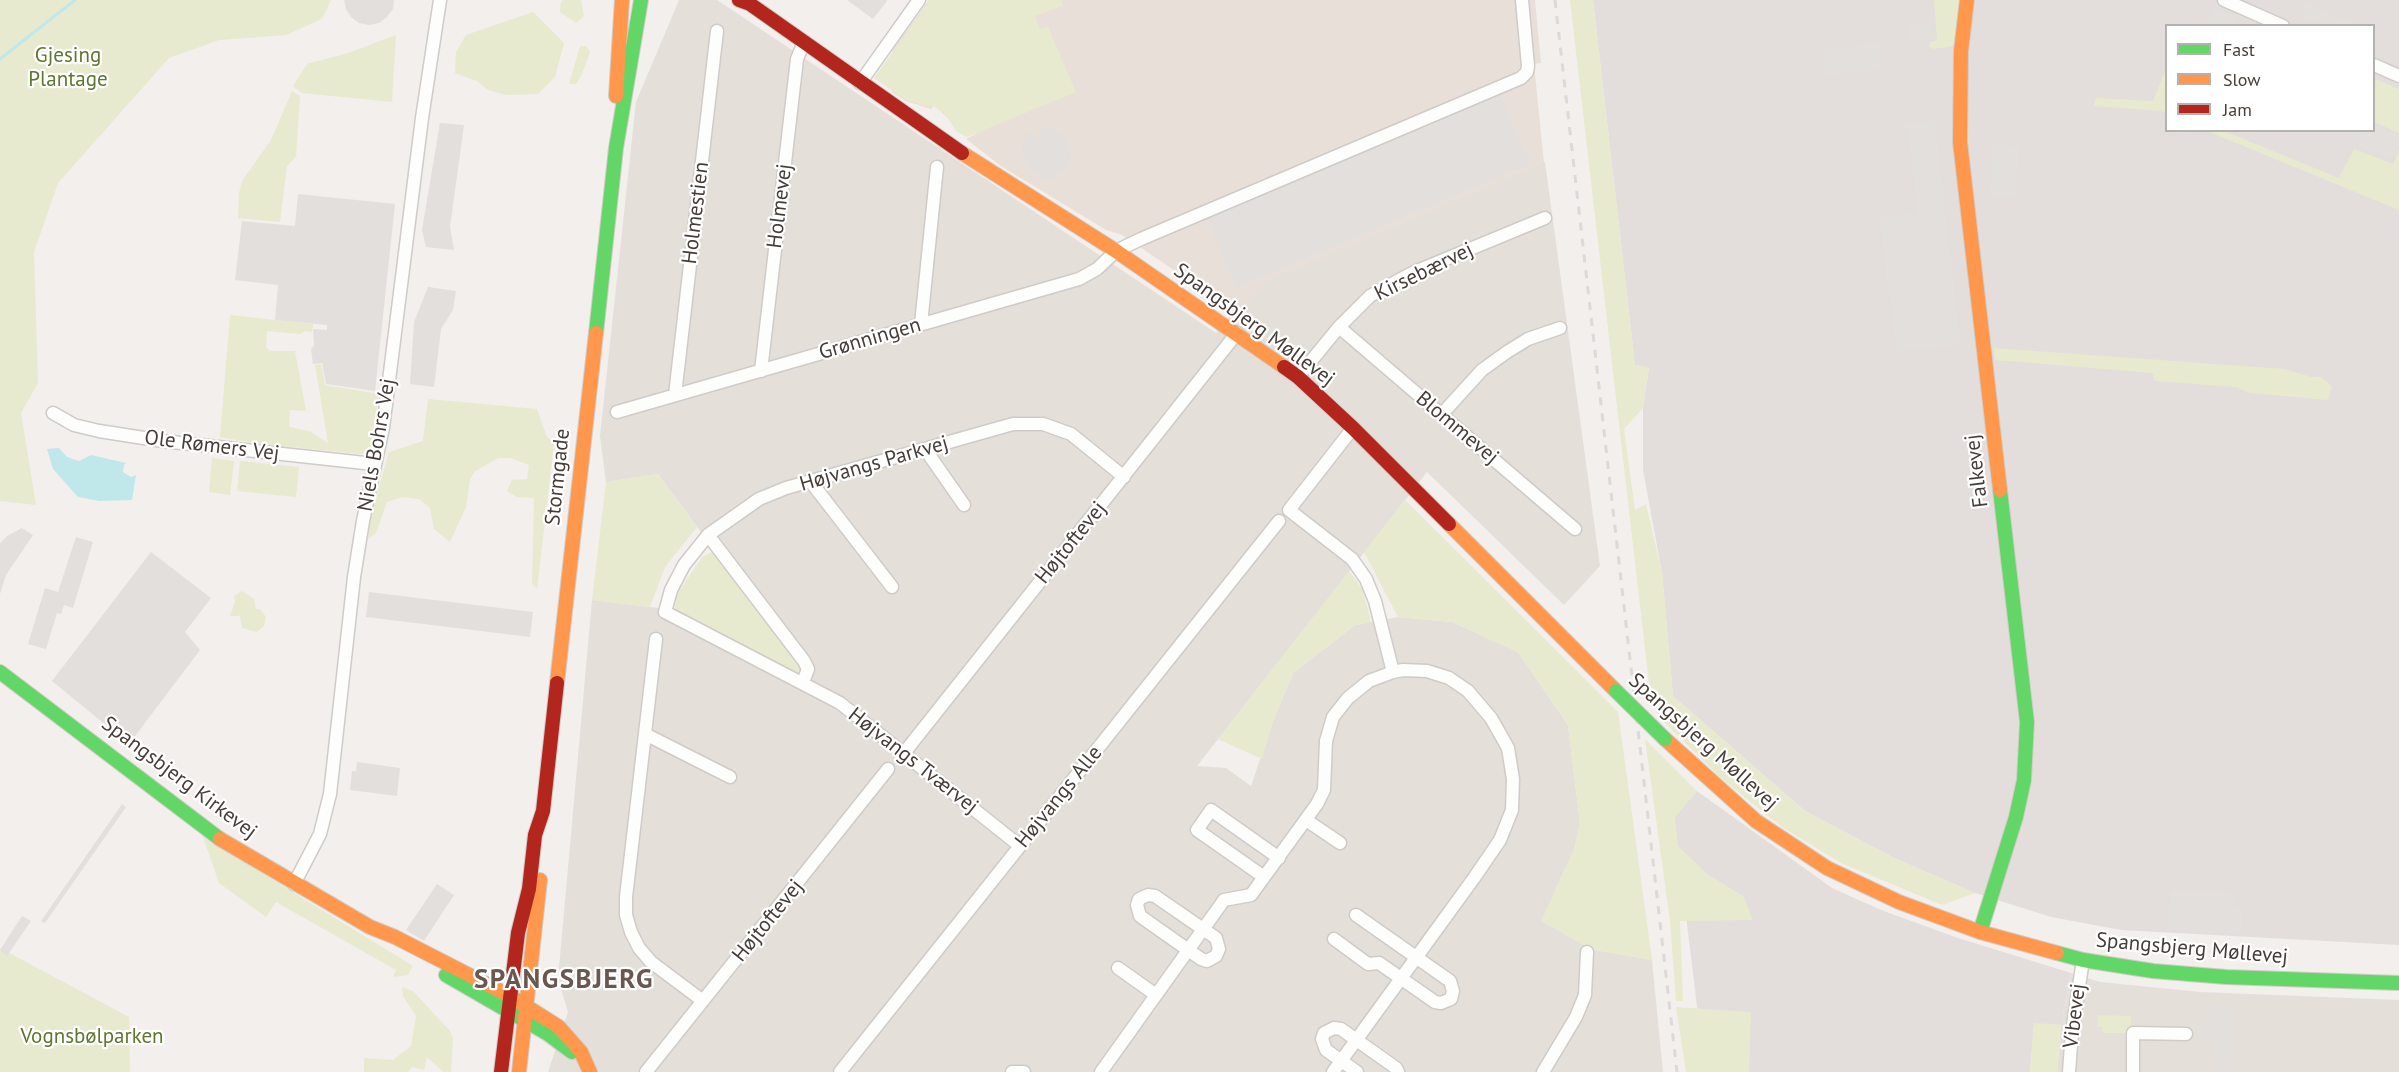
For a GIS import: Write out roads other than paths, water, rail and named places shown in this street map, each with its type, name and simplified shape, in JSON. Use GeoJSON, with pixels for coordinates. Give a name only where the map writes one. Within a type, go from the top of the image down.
{"type":"FeatureCollection","features":[{"type":"Feature","properties":{"kind":"street","name":"Niels Bohrs Vej"},"geometry":{"type":"LineString","coordinates":[[294,884],[320,834],[330,794],[354,577],[374,464],[383,428],[422,118],[440,0]]}},
{"type":"Feature","properties":{"kind":"street","name":"Stormgade"},"geometry":{"type":"LineString","coordinates":[[616,148],[616,87],[622,0]]}},
{"type":"Feature","properties":{"kind":"street"},"geometry":{"type":"LineString","coordinates":[[631,0],[627,36],[631,55]]}},
{"type":"Feature","properties":{"kind":"street","name":"Stormgade"},"geometry":{"type":"LineString","coordinates":[[519,1072],[516,1016],[520,1002],[518,933],[529,889],[536,835],[543,811],[616,148],[636,37],[640,0]]}},
{"type":"Feature","properties":{"kind":"street"},"geometry":{"type":"LineString","coordinates":[[860,83],[919,0]]}},
{"type":"Feature","properties":{"kind":"street"},"geometry":{"type":"LineString","coordinates":[[1116,251],[1521,78],[1527,72],[1528,66],[1522,0]]}},
{"type":"Feature","properties":{"kind":"street","name":"Falkevej"},"geometry":{"type":"LineString","coordinates":[[1967,0],[1960,60],[1960,142],[2027,722],[2025,773],[2016,817],[1980,932]]}},
{"type":"Feature","properties":{"kind":"street"},"geometry":{"type":"LineString","coordinates":[[2224,0],[2278,24]]}},
{"type":"Feature","properties":{"kind":"street","name":"Spangsbjerg Møllevej"},"geometry":{"type":"LineString","coordinates":[[746,1],[860,83],[1002,180],[1116,251],[1298,377],[1353,428],[1665,739],[1756,821],[1827,868],[1899,902],[1980,932],[2083,960],[2226,977],[2399,983]]}},
{"type":"Feature","properties":{"kind":"street","name":"Holmestien"},"geometry":{"type":"LineString","coordinates":[[675,395],[717,31]]}},
{"type":"Feature","properties":{"kind":"street","name":"Holmevej"},"geometry":{"type":"LineString","coordinates":[[761,371],[797,58],[804,42]]}},
{"type":"Feature","properties":{"kind":"street"},"geometry":{"type":"LineString","coordinates":[[2375,66],[2399,76]]}},
{"type":"Feature","properties":{"kind":"street"},"geometry":{"type":"LineString","coordinates":[[921,324],[938,167]]}},
{"type":"Feature","properties":{"kind":"street","name":"Kirsebærvej"},"geometry":{"type":"LineString","coordinates":[[1298,377],[1339,327],[1370,296],[1412,273],[1545,218]]}},
{"type":"Feature","properties":{"kind":"street","name":"Grønningen"},"geometry":{"type":"LineString","coordinates":[[617,412],[1079,279],[1097,269],[1116,251]]}},
{"type":"Feature","properties":{"kind":"street","name":"Blommevej"},"geometry":{"type":"LineString","coordinates":[[1339,327],[1575,529]]}},
{"type":"Feature","properties":{"kind":"street"},"geometry":{"type":"LineString","coordinates":[[1441,415],[1482,370],[1528,339],[1560,328]]}},
{"type":"Feature","properties":{"kind":"street","name":"Højtoftevej"},"geometry":{"type":"LineString","coordinates":[[904,753],[1237,333]]}},
{"type":"Feature","properties":{"kind":"street","name":"Ole Rømers Vej"},"geometry":{"type":"LineString","coordinates":[[53,412],[74,425],[99,431],[163,441],[374,464]]}},
{"type":"Feature","properties":{"kind":"street","name":"Højvangs Parkvej"},"geometry":{"type":"LineString","coordinates":[[665,612],[671,590],[684,565],[708,535],[759,499],[811,482],[1013,424],[1043,424],[1071,434],[1124,477]]}},
{"type":"Feature","properties":{"kind":"street"},"geometry":{"type":"LineString","coordinates":[[1353,428],[1289,510],[1352,559],[1366,579],[1375,601],[1393,672]]}},
{"type":"Feature","properties":{"kind":"street"},"geometry":{"type":"LineString","coordinates":[[925,450],[964,505]]}},
{"type":"Feature","properties":{"kind":"street"},"geometry":{"type":"LineString","coordinates":[[811,482],[892,587]]}},
{"type":"Feature","properties":{"kind":"street","name":"Højvangs Alle"},"geometry":{"type":"LineString","coordinates":[[840,1072],[1280,521]]}},
{"type":"Feature","properties":{"kind":"street"},"geometry":{"type":"LineString","coordinates":[[708,535],[804,661],[808,669],[803,682]]}},
{"type":"Feature","properties":{"kind":"street","name":"Højvangs Tværvej"},"geometry":{"type":"LineString","coordinates":[[665,612],[840,703],[1020,846]]}},
{"type":"Feature","properties":{"kind":"street"},"geometry":{"type":"LineString","coordinates":[[656,639],[626,897],[626,915],[639,948],[651,962],[703,1001]]}},
{"type":"Feature","properties":{"kind":"street"},"geometry":{"type":"LineString","coordinates":[[1101,1072],[1224,900],[1251,895],[1317,804],[1324,790],[1326,741],[1334,717],[1348,698],[1369,681],[1393,672],[1427,671],[1449,678],[1468,692],[1491,718],[1508,748],[1513,779],[1512,810],[1500,840],[1333,1072]]}},
{"type":"Feature","properties":{"kind":"street","name":"Spangsbjerg Kirkevej"},"geometry":{"type":"LineString","coordinates":[[0,672],[97,744],[201,826],[294,884],[370,927],[395,937],[520,1002],[569,1036],[581,1052],[588,1068]]}},
{"type":"Feature","properties":{"kind":"street"},"geometry":{"type":"LineString","coordinates":[[645,734],[730,777]]}},
{"type":"Feature","properties":{"kind":"street","name":"Højtoftevej"},"geometry":{"type":"LineString","coordinates":[[646,1072],[888,770]]}},
{"type":"Feature","properties":{"kind":"street"},"geometry":{"type":"LineString","coordinates":[[1264,877],[1197,830],[1211,810],[1279,858]]}},
{"type":"Feature","properties":{"kind":"street","name":"Stormgade"},"geometry":{"type":"LineString","coordinates":[[501,1072],[520,1002],[545,834],[543,811]]}},
{"type":"Feature","properties":{"kind":"street"},"geometry":{"type":"LineString","coordinates":[[1306,820],[1340,843]]}},
{"type":"Feature","properties":{"kind":"street"},"geometry":{"type":"LineString","coordinates":[[1148,895],[1155,896],[1203,929],[1216,938],[1218,943],[1216,956],[1207,961],[1140,916],[1137,905],[1139,899],[1148,895]]}},
{"type":"Feature","properties":{"kind":"street"},"geometry":{"type":"LineString","coordinates":[[1334,939],[1368,964],[1379,963],[1435,1002],[1441,1003],[1451,999],[1453,991],[1450,981],[1356,915]]}},
{"type":"Feature","properties":{"kind":"street","name":"Spangsbjerg Kirkevej"},"geometry":{"type":"LineString","coordinates":[[370,927],[392,944],[563,1044],[588,1068]]}},
{"type":"Feature","properties":{"kind":"street"},"geometry":{"type":"LineString","coordinates":[[1543,1072],[1576,1017],[1585,995],[1587,952]]}},
{"type":"Feature","properties":{"kind":"street","name":"Vibevej"},"geometry":{"type":"LineString","coordinates":[[2069,1072],[2072,1032],[2083,960]]}},
{"type":"Feature","properties":{"kind":"street"},"geometry":{"type":"LineString","coordinates":[[1118,968],[1156,994]]}},
{"type":"Feature","properties":{"kind":"street"},"geometry":{"type":"LineString","coordinates":[[2399,976],[2399,983]]}},
{"type":"Feature","properties":{"kind":"street"},"geometry":{"type":"LineString","coordinates":[[510,1072],[516,1016]]}},
{"type":"Feature","properties":{"kind":"street"},"geometry":{"type":"LineString","coordinates":[[1357,1072],[1326,1050],[1322,1039],[1324,1033],[1334,1028],[1341,1029],[1396,1068],[1398,1072]]}},
{"type":"Feature","properties":{"kind":"street"},"geometry":{"type":"LineString","coordinates":[[2133,1072],[2133,1033],[2186,1034]]}},
{"type":"Feature","properties":{"kind":"street"},"geometry":{"type":"LineString","coordinates":[[1012,1072],[1023,1072]]}},
{"type":"Feature","properties":{"kind":"water"},"geometry":{"type":"Polygon","coordinates":[[[59,448],[67,457],[79,461],[91,455],[126,463],[123,472],[131,477],[136,475],[132,500],[99,501],[78,497],[53,469],[47,449],[59,448]]]}},
{"type":"Feature","properties":{"kind":"waterway"},"geometry":{"type":"LineString","coordinates":[[0,59],[75,0]]}},
{"type":"Feature","properties":{"kind":"railway"},"geometry":{"type":"LineString","coordinates":[[1555,0],[1677,1072]]}},
{"type":"Feature","properties":{"kind":"district","name":"SPANGSBJERG"},"geometry":{"type":"Point","coordinates":[564,980]}},
{"type":"Feature","properties":{"kind":"park label","name":"Gjesing Plantage"},"geometry":{"type":"Point","coordinates":[68,68]}},
{"type":"Feature","properties":{"kind":"park label","name":"Vognsbølparken"},"geometry":{"type":"Point","coordinates":[92,1037]}}]}
